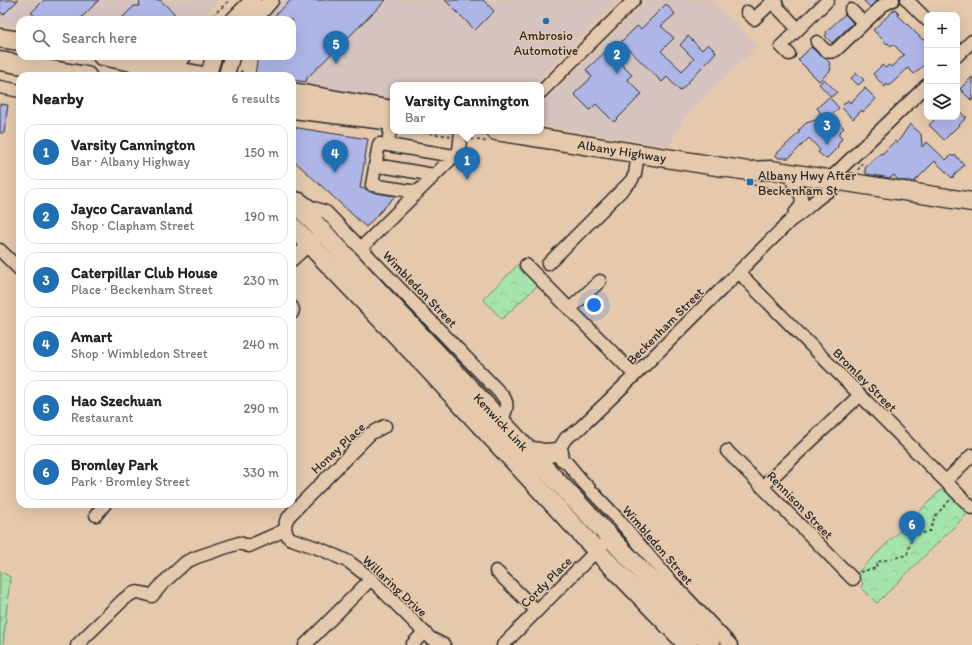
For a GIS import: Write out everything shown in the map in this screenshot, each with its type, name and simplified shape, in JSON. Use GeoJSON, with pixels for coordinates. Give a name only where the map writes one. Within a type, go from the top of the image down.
{"type":"FeatureCollection","features":[{"type":"Feature","properties":{"kind":"highway"},"geometry":{"type":"LineString","coordinates":[[0,38],[16,40]]}},
{"type":"Feature","properties":{"kind":"highway"},"geometry":{"type":"LineString","coordinates":[[121,60],[182,72]]}},
{"type":"Feature","properties":{"kind":"highway"},"geometry":{"type":"LineString","coordinates":[[136,63],[164,60]]}},
{"type":"Feature","properties":{"kind":"highway"},"geometry":{"type":"LineString","coordinates":[[0,61],[64,72]]}},
{"type":"Feature","properties":{"kind":"highway"},"geometry":{"type":"LineString","coordinates":[[296,93],[390,116]]}},
{"type":"Feature","properties":{"kind":"highway"},"geometry":{"type":"LineString","coordinates":[[296,109],[390,117]]}},
{"type":"Feature","properties":{"kind":"highway","name":"Albany Highway"},"geometry":{"type":"LineString","coordinates":[[516,134],[748,171],[771,170],[831,184],[972,211]]}},
{"type":"Feature","properties":{"kind":"highway","name":"Albany Highway"},"geometry":{"type":"LineString","coordinates":[[748,171],[769,179],[793,183],[831,184],[972,202]]}},
{"type":"Feature","properties":{"kind":"highway","name":"Kenwick Link"},"geometry":{"type":"LineString","coordinates":[[296,203],[711,645]]}},
{"type":"Feature","properties":{"kind":"highway","name":"Kenwick Link"},"geometry":{"type":"LineString","coordinates":[[296,230],[419,359],[597,551],[688,645]]}},
{"type":"Feature","properties":{"kind":"highway"},"geometry":{"type":"LineString","coordinates":[[528,450],[562,457]]}},
{"type":"Feature","properties":{"kind":"main road"},"geometry":{"type":"LineString","coordinates":[[237,16],[253,0]]}},
{"type":"Feature","properties":{"kind":"main road"},"geometry":{"type":"LineString","coordinates":[[257,16],[271,0]]}},
{"type":"Feature","properties":{"kind":"main road"},"geometry":{"type":"LineString","coordinates":[[209,72],[213,60]]}},
{"type":"Feature","properties":{"kind":"main road"},"geometry":{"type":"LineString","coordinates":[[232,60],[232,72]]}},
{"type":"Feature","properties":{"kind":"street"},"geometry":{"type":"LineString","coordinates":[[544,89],[634,0]]}},
{"type":"Feature","properties":{"kind":"street"},"geometry":{"type":"LineString","coordinates":[[789,54],[781,46],[828,0]]}},
{"type":"Feature","properties":{"kind":"street"},"geometry":{"type":"LineString","coordinates":[[817,42],[827,52],[836,50],[883,5],[893,0]]}},
{"type":"Feature","properties":{"kind":"street"},"geometry":{"type":"LineString","coordinates":[[907,0],[924,17]]}},
{"type":"Feature","properties":{"kind":"street"},"geometry":{"type":"LineString","coordinates":[[747,12],[754,19],[775,1],[778,8],[798,29]]}},
{"type":"Feature","properties":{"kind":"street"},"geometry":{"type":"LineString","coordinates":[[851,10],[864,24]]}},
{"type":"Feature","properties":{"kind":"street"},"geometry":{"type":"LineString","coordinates":[[960,51],[972,41]]}},
{"type":"Feature","properties":{"kind":"street"},"geometry":{"type":"LineString","coordinates":[[0,87],[16,90]]}},
{"type":"Feature","properties":{"kind":"street","name":"Beckenham Street"},"geometry":{"type":"LineString","coordinates":[[791,220],[800,215],[924,88]]}},
{"type":"Feature","properties":{"kind":"street"},"geometry":{"type":"LineString","coordinates":[[388,146],[390,132]]}},
{"type":"Feature","properties":{"kind":"street"},"geometry":{"type":"LineString","coordinates":[[361,248],[459,151],[461,134]]}},
{"type":"Feature","properties":{"kind":"street"},"geometry":{"type":"LineString","coordinates":[[416,192],[372,185],[379,144],[454,156]]}},
{"type":"Feature","properties":{"kind":"street"},"geometry":{"type":"LineString","coordinates":[[548,264],[631,181],[635,174],[638,154]]}},
{"type":"Feature","properties":{"kind":"street"},"geometry":{"type":"LineString","coordinates":[[375,165],[434,175]]}},
{"type":"Feature","properties":{"kind":"street","name":"Beckenham Street"},"geometry":{"type":"LineString","coordinates":[[562,457],[564,441],[575,430],[579,429],[635,375],[791,220],[802,201],[800,193],[793,183]]}},
{"type":"Feature","properties":{"kind":"street","name":"Wimbledon Street"},"geometry":{"type":"LineString","coordinates":[[296,195],[306,205],[326,212],[505,398],[507,406],[501,421]]}},
{"type":"Feature","properties":{"kind":"street"},"geometry":{"type":"LineString","coordinates":[[296,256],[322,231]]}},
{"type":"Feature","properties":{"kind":"street"},"geometry":{"type":"LineString","coordinates":[[0,250],[16,266]]}},
{"type":"Feature","properties":{"kind":"street"},"geometry":{"type":"LineString","coordinates":[[526,265],[635,375]]}},
{"type":"Feature","properties":{"kind":"street","name":"Bromley Street"},"geometry":{"type":"LineString","coordinates":[[740,272],[746,280],[972,508]]}},
{"type":"Feature","properties":{"kind":"street"},"geometry":{"type":"LineString","coordinates":[[570,309],[600,281]]}},
{"type":"Feature","properties":{"kind":"street"},"geometry":{"type":"LineString","coordinates":[[419,359],[422,338],[436,325]]}},
{"type":"Feature","properties":{"kind":"street"},"geometry":{"type":"LineString","coordinates":[[762,487],[860,395]]}},
{"type":"Feature","properties":{"kind":"street","name":"Honey Place"},"geometry":{"type":"LineString","coordinates":[[284,530],[286,521],[291,514],[370,434],[385,426]]}},
{"type":"Feature","properties":{"kind":"street","name":"Rennison Street"},"geometry":{"type":"LineString","coordinates":[[727,451],[855,578]]}},
{"type":"Feature","properties":{"kind":"street"},"geometry":{"type":"LineString","coordinates":[[946,481],[972,456]]}},
{"type":"Feature","properties":{"kind":"street","name":"Wimbledon Street"},"geometry":{"type":"LineString","coordinates":[[562,457],[618,519],[666,576],[731,645]]}},
{"type":"Feature","properties":{"kind":"street"},"geometry":{"type":"LineString","coordinates":[[96,515],[102,508]]}},
{"type":"Feature","properties":{"kind":"street"},"geometry":{"type":"LineString","coordinates":[[77,645],[129,595],[138,592],[152,596],[163,583],[186,562],[239,543],[249,546],[284,530]]}},
{"type":"Feature","properties":{"kind":"street","name":"Willaring Drive"},"geometry":{"type":"LineString","coordinates":[[284,530],[289,538],[339,557],[353,565],[371,579],[430,638],[444,645]]}},
{"type":"Feature","properties":{"kind":"street","name":"Cordy Place"},"geometry":{"type":"LineString","coordinates":[[503,645],[609,538]]}},
{"type":"Feature","properties":{"kind":"street"},"geometry":{"type":"LineString","coordinates":[[496,571],[537,611]]}},
{"type":"Feature","properties":{"kind":"street"},"geometry":{"type":"LineString","coordinates":[[305,645],[371,579]]}},
{"type":"Feature","properties":{"kind":"street"},"geometry":{"type":"LineString","coordinates":[[412,645],[424,632]]}},
{"type":"Feature","properties":{"kind":"path"},"geometry":{"type":"LineString","coordinates":[[212,16],[230,0]]}},
{"type":"Feature","properties":{"kind":"path"},"geometry":{"type":"LineString","coordinates":[[855,578],[860,572],[876,568],[877,562],[907,554],[912,536],[930,531],[935,516],[954,496]]}},
{"type":"Feature","properties":{"kind":"shaded area"},"geometry":{"type":"Polygon","coordinates":[[[0,0],[220,0],[203,16],[16,16],[16,26],[0,24],[0,0]]]}},
{"type":"Feature","properties":{"kind":"shaded area"},"geometry":{"type":"Polygon","coordinates":[[[282,0],[619,0],[536,82],[390,82],[390,98],[296,82],[296,72],[255,72],[257,60],[296,60],[296,16],[270,16],[282,0]]]}},
{"type":"Feature","properties":{"kind":"shaded area"},"geometry":{"type":"Polygon","coordinates":[[[648,0],[712,0],[758,45],[685,117],[669,146],[544,125],[544,102],[648,0]]]}},
{"type":"Feature","properties":{"kind":"green space"},"geometry":{"type":"Polygon","coordinates":[[[520,263],[540,283],[502,319],[483,299],[520,263]]]}},
{"type":"Feature","properties":{"kind":"green space"},"geometry":{"type":"Polygon","coordinates":[[[944,487],[969,512],[877,603],[861,587],[863,583],[855,575],[944,487]]]}},
{"type":"Feature","properties":{"kind":"green space"},"geometry":{"type":"Polygon","coordinates":[[[0,571],[10,577],[3,645],[0,645],[0,571]]]}},
{"type":"Feature","properties":{"kind":"building"},"geometry":{"type":"Polygon","coordinates":[[[0,0],[18,0],[3,15],[0,11],[0,0]]]}},
{"type":"Feature","properties":{"kind":"building"},"geometry":{"type":"Polygon","coordinates":[[[44,0],[99,0],[83,16],[35,16],[31,13],[44,0]]]}},
{"type":"Feature","properties":{"kind":"building"},"geometry":{"type":"Polygon","coordinates":[[[140,0],[160,0],[174,13],[174,16],[124,16],[134,6],[139,6],[140,0]]]}},
{"type":"Feature","properties":{"kind":"building"},"geometry":{"type":"Polygon","coordinates":[[[291,0],[386,0],[307,78],[306,82],[296,81],[296,72],[255,72],[257,60],[296,60],[296,16],[274,16],[291,0]]]}},
{"type":"Feature","properties":{"kind":"building"},"geometry":{"type":"Polygon","coordinates":[[[445,0],[483,0],[494,11],[475,30],[445,0]]]}},
{"type":"Feature","properties":{"kind":"building"},"geometry":{"type":"Polygon","coordinates":[[[863,0],[877,0],[870,7],[863,0]]]}},
{"type":"Feature","properties":{"kind":"building"},"geometry":{"type":"Polygon","coordinates":[[[666,4],[675,14],[661,26],[674,38],[661,51],[682,71],[694,59],[680,45],[688,36],[702,50],[708,44],[716,52],[680,91],[667,77],[662,82],[621,42],[637,26],[641,29],[666,4]]]}},
{"type":"Feature","properties":{"kind":"building"},"geometry":{"type":"Polygon","coordinates":[[[895,9],[899,13],[898,15],[923,40],[924,39],[924,65],[914,74],[908,68],[889,86],[887,84],[885,87],[873,74],[882,65],[885,68],[889,65],[891,67],[904,55],[893,44],[891,46],[888,43],[887,44],[873,30],[895,9]]]}},
{"type":"Feature","properties":{"kind":"building"},"geometry":{"type":"Polygon","coordinates":[[[845,14],[853,23],[832,43],[825,36],[827,33],[826,32],[845,14]]]}},
{"type":"Feature","properties":{"kind":"building"},"geometry":{"type":"Polygon","coordinates":[[[811,47],[830,63],[829,65],[831,70],[819,81],[798,60],[811,47]]]}},
{"type":"Feature","properties":{"kind":"building"},"geometry":{"type":"Polygon","coordinates":[[[607,50],[632,75],[627,79],[642,94],[614,122],[596,104],[590,110],[574,94],[592,77],[586,70],[607,50]]]}},
{"type":"Feature","properties":{"kind":"building"},"geometry":{"type":"Polygon","coordinates":[[[857,73],[864,80],[858,85],[851,78],[857,73]]]}},
{"type":"Feature","properties":{"kind":"building"},"geometry":{"type":"Polygon","coordinates":[[[972,77],[972,101],[960,89],[972,77]]]}},
{"type":"Feature","properties":{"kind":"building"},"geometry":{"type":"Polygon","coordinates":[[[824,79],[837,92],[831,97],[819,84],[824,79]]]}},
{"type":"Feature","properties":{"kind":"building"},"geometry":{"type":"Polygon","coordinates":[[[865,88],[876,99],[863,112],[862,110],[853,119],[841,107],[848,100],[850,103],[865,88]]]}},
{"type":"Feature","properties":{"kind":"building"},"geometry":{"type":"Polygon","coordinates":[[[829,97],[839,108],[832,115],[844,128],[838,134],[842,139],[838,143],[838,147],[826,159],[818,152],[820,150],[809,138],[789,158],[779,158],[775,155],[800,132],[798,131],[806,123],[819,119],[820,112],[817,108],[829,97]]]}},
{"type":"Feature","properties":{"kind":"building"},"geometry":{"type":"Polygon","coordinates":[[[0,104],[8,105],[4,133],[0,133],[0,104]]]}},
{"type":"Feature","properties":{"kind":"building"},"geometry":{"type":"Polygon","coordinates":[[[960,111],[965,117],[967,117],[944,140],[929,125],[934,120],[960,120],[960,111]]]}},
{"type":"Feature","properties":{"kind":"building"},"geometry":{"type":"Polygon","coordinates":[[[910,124],[921,134],[922,147],[927,142],[946,160],[951,155],[953,157],[955,155],[964,165],[952,178],[935,161],[914,182],[898,180],[894,175],[890,178],[866,174],[865,168],[895,141],[897,143],[910,124]]]}},
{"type":"Feature","properties":{"kind":"building"},"geometry":{"type":"Polygon","coordinates":[[[296,128],[368,139],[360,188],[371,192],[395,196],[366,227],[296,163],[296,128]]]}},
{"type":"Feature","properties":{"kind":"place","name":"Ambrosio Automotive"},"geometry":{"type":"Point","coordinates":[546,21]}},
{"type":"Feature","properties":{"kind":"place","name":"Hao Szechuan"},"geometry":{"type":"Point","coordinates":[336,64]}},
{"type":"Feature","properties":{"kind":"place","name":"Jayco Caravanland"},"geometry":{"type":"Point","coordinates":[617,74]}},
{"type":"Feature","properties":{"kind":"place","name":"Caterpillar Club House"},"geometry":{"type":"Point","coordinates":[827,145]}},
{"type":"Feature","properties":{"kind":"place","name":"Amart"},"geometry":{"type":"Point","coordinates":[335,173]}},
{"type":"Feature","properties":{"kind":"place","name":"Varsity Cannington"},"geometry":{"type":"Point","coordinates":[467,180]}},
{"type":"Feature","properties":{"kind":"place","name":"Albany Hwy After Beckenham St"},"geometry":{"type":"Point","coordinates":[750,182]}},
{"type":"Feature","properties":{"kind":"place","name":"Bromley Park"},"geometry":{"type":"Point","coordinates":[912,544]}}]}
